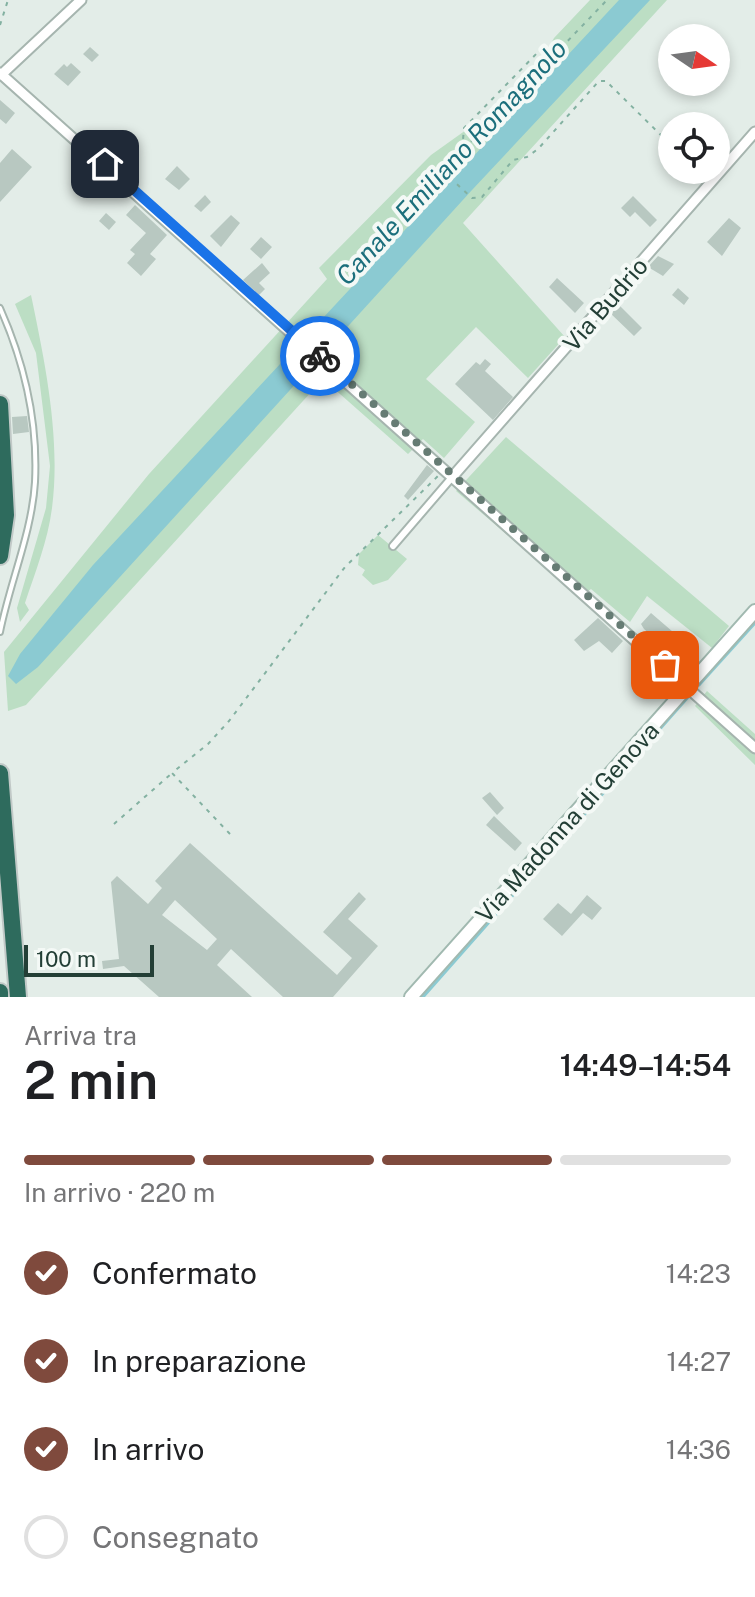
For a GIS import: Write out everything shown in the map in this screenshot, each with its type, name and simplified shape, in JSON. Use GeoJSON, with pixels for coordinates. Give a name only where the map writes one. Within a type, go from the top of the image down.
{"type":"FeatureCollection","features":[{"type":"Feature","properties":{"kind":"highway"},"geometry":{"type":"LineString","coordinates":[[0,404],[6,515],[0,556]]}},
{"type":"Feature","properties":{"kind":"highway"},"geometry":{"type":"LineString","coordinates":[[0,773],[18,997]]}},
{"type":"Feature","properties":{"kind":"main road","name":"Via Madonna di Genova"},"geometry":{"type":"LineString","coordinates":[[411,997],[755,611]]}},
{"type":"Feature","properties":{"kind":"street"},"geometry":{"type":"LineString","coordinates":[[81,0],[0,74],[452,473],[755,748]]}},
{"type":"Feature","properties":{"kind":"street","name":"Via Budrio"},"geometry":{"type":"LineString","coordinates":[[730,161],[755,132]]}},
{"type":"Feature","properties":{"kind":"street","name":"Via Budrio"},"geometry":{"type":"LineString","coordinates":[[452,473],[710,184]]}},
{"type":"Feature","properties":{"kind":"street"},"geometry":{"type":"LineString","coordinates":[[393,546],[452,473]]}},
{"type":"Feature","properties":{"kind":"lane"},"geometry":{"type":"LineString","coordinates":[[0,308],[20,353],[28,393],[35,482],[25,536],[0,632]]}},
{"type":"Feature","properties":{"kind":"path"},"geometry":{"type":"LineString","coordinates":[[0,25],[8,0]]}},
{"type":"Feature","properties":{"kind":"path"},"geometry":{"type":"LineString","coordinates":[[607,0],[450,161],[447,175],[472,198],[482,197],[513,160],[527,157],[538,149],[599,81],[606,81],[658,132]]}},
{"type":"Feature","properties":{"kind":"path"},"geometry":{"type":"LineString","coordinates":[[462,151],[464,128],[543,47]]}},
{"type":"Feature","properties":{"kind":"path"},"geometry":{"type":"LineString","coordinates":[[114,824],[208,744],[229,721],[362,547],[402,514],[432,481],[452,473]]}},
{"type":"Feature","properties":{"kind":"path"},"geometry":{"type":"LineString","coordinates":[[172,773],[230,834]]}},
{"type":"Feature","properties":{"kind":"green space"},"geometry":{"type":"Polygon","coordinates":[[[590,0],[667,0],[463,223],[565,337],[528,378],[476,327],[426,379],[475,422],[444,458],[423,439],[408,454],[323,379],[26,705],[8,711],[4,652],[149,474],[327,279],[319,268],[431,155],[487,115],[545,55],[554,38],[590,0]]]}},
{"type":"Feature","properties":{"kind":"green space"},"geometry":{"type":"Polygon","coordinates":[[[31,295],[50,401],[54,482],[48,532],[25,603],[29,610],[20,622],[17,608],[46,508],[50,466],[36,353],[15,304],[31,295]]]}},
{"type":"Feature","properties":{"kind":"green space"},"geometry":{"type":"Polygon","coordinates":[[[506,437],[729,626],[712,648],[647,596],[630,622],[591,589],[580,597],[456,491],[506,437]]]}},
{"type":"Feature","properties":{"kind":"green space"},"geometry":{"type":"Polygon","coordinates":[[[378,535],[407,559],[388,580],[373,585],[362,575],[365,570],[358,565],[359,554],[378,535]]]}},
{"type":"Feature","properties":{"kind":"green space"},"geometry":{"type":"Polygon","coordinates":[[[707,691],[755,734],[755,765],[695,706],[707,691]]]}},
{"type":"Feature","properties":{"kind":"water"},"geometry":{"type":"Polygon","coordinates":[[[619,0],[650,0],[472,190],[38,667],[16,684],[8,676],[20,654],[93,565],[619,0]]]}},
{"type":"Feature","properties":{"kind":"building"},"geometry":{"type":"Polygon","coordinates":[[[90,47],[99,55],[92,62],[83,54],[90,47]]]}},
{"type":"Feature","properties":{"kind":"building"},"geometry":{"type":"Polygon","coordinates":[[[71,63],[81,72],[68,86],[54,74],[64,64],[67,67],[71,63]]]}},
{"type":"Feature","properties":{"kind":"building"},"geometry":{"type":"Polygon","coordinates":[[[0,100],[15,113],[6,124],[0,119],[0,100]]]}},
{"type":"Feature","properties":{"kind":"building"},"geometry":{"type":"Polygon","coordinates":[[[12,149],[32,167],[0,202],[0,163],[12,149]]]}},
{"type":"Feature","properties":{"kind":"building"},"geometry":{"type":"Polygon","coordinates":[[[177,166],[190,179],[179,190],[165,179],[177,166]]]}},
{"type":"Feature","properties":{"kind":"building"},"geometry":{"type":"Polygon","coordinates":[[[205,195],[211,202],[201,212],[194,206],[205,195]]]}},
{"type":"Feature","properties":{"kind":"building"},"geometry":{"type":"Polygon","coordinates":[[[633,196],[657,220],[650,227],[635,212],[630,217],[621,208],[633,196]]]}},
{"type":"Feature","properties":{"kind":"building"},"geometry":{"type":"Polygon","coordinates":[[[135,205],[167,235],[150,254],[156,259],[141,276],[127,263],[135,254],[130,250],[146,233],[126,215],[135,205]]]}},
{"type":"Feature","properties":{"kind":"building"},"geometry":{"type":"Polygon","coordinates":[[[106,213],[116,222],[109,230],[99,221],[106,213]]]}},
{"type":"Feature","properties":{"kind":"building"},"geometry":{"type":"Polygon","coordinates":[[[231,215],[240,223],[221,247],[210,236],[231,215]]]}},
{"type":"Feature","properties":{"kind":"building"},"geometry":{"type":"Polygon","coordinates":[[[729,218],[741,228],[722,256],[707,242],[729,218]]]}},
{"type":"Feature","properties":{"kind":"building"},"geometry":{"type":"Polygon","coordinates":[[[261,237],[272,247],[261,259],[250,249],[261,237]]]}},
{"type":"Feature","properties":{"kind":"building"},"geometry":{"type":"Polygon","coordinates":[[[658,256],[674,264],[663,276],[648,267],[658,256]]]}},
{"type":"Feature","properties":{"kind":"building"},"geometry":{"type":"Polygon","coordinates":[[[262,263],[270,273],[259,283],[265,289],[259,295],[243,280],[262,263]]]}},
{"type":"Feature","properties":{"kind":"building"},"geometry":{"type":"Polygon","coordinates":[[[557,278],[584,303],[575,313],[549,287],[557,278]]]}},
{"type":"Feature","properties":{"kind":"building"},"geometry":{"type":"Polygon","coordinates":[[[678,288],[689,298],[684,305],[672,295],[678,288]]]}},
{"type":"Feature","properties":{"kind":"building"},"geometry":{"type":"Polygon","coordinates":[[[616,302],[642,328],[634,336],[608,311],[616,302]]]}},
{"type":"Feature","properties":{"kind":"building"},"geometry":{"type":"Polygon","coordinates":[[[485,359],[491,364],[485,371],[513,397],[493,420],[455,384],[476,362],[480,365],[485,359]]]}},
{"type":"Feature","properties":{"kind":"building"},"geometry":{"type":"Polygon","coordinates":[[[27,416],[29,432],[13,434],[12,417],[27,416]]]}},
{"type":"Feature","properties":{"kind":"building"},"geometry":{"type":"Polygon","coordinates":[[[427,465],[434,471],[408,500],[404,496],[427,465]]]}},
{"type":"Feature","properties":{"kind":"building"},"geometry":{"type":"Polygon","coordinates":[[[651,613],[687,644],[684,647],[694,658],[686,667],[644,629],[641,624],[651,613]]]}},
{"type":"Feature","properties":{"kind":"building"},"geometry":{"type":"Polygon","coordinates":[[[598,618],[623,641],[612,653],[599,641],[584,651],[574,640],[598,618]]]}},
{"type":"Feature","properties":{"kind":"building"},"geometry":{"type":"Polygon","coordinates":[[[490,792],[504,808],[497,815],[482,798],[490,792]]]}},
{"type":"Feature","properties":{"kind":"building"},"geometry":{"type":"Polygon","coordinates":[[[494,816],[522,843],[515,851],[486,825],[494,816]]]}},
{"type":"Feature","properties":{"kind":"building"},"geometry":{"type":"Polygon","coordinates":[[[190,843],[337,975],[352,958],[323,932],[359,892],[366,899],[348,919],[378,946],[333,997],[283,997],[231,949],[217,965],[252,997],[159,997],[124,966],[103,969],[102,961],[119,959],[111,882],[117,876],[148,904],[162,888],[155,881],[190,843]],[[175,900],[162,915],[207,950],[217,939],[175,900]]]}},
{"type":"Feature","properties":{"kind":"building"},"geometry":{"type":"Polygon","coordinates":[[[587,895],[602,908],[592,920],[583,913],[562,936],[543,919],[558,903],[571,914],[587,895]]]}},
{"type":"Feature","properties":{"kind":"waterway"},"geometry":{"type":"LineString","coordinates":[[699,685],[755,623]]}},
{"type":"Feature","properties":{"kind":"waterway"},"geometry":{"type":"LineString","coordinates":[[423,997],[689,696]]}},
{"type":"Feature","properties":{"kind":"way so far"},"geometry":{"type":"LineString","coordinates":[[320,356],[665,665]]}},
{"type":"Feature","properties":{"kind":"route"},"geometry":{"type":"LineString","coordinates":[[105,164],[320,356]]}},
{"type":"Feature","properties":{"kind":"water label","name":"Canale Emiliano Romagnolo"},"geometry":{"type":"Point","coordinates":[451,162]}}]}
